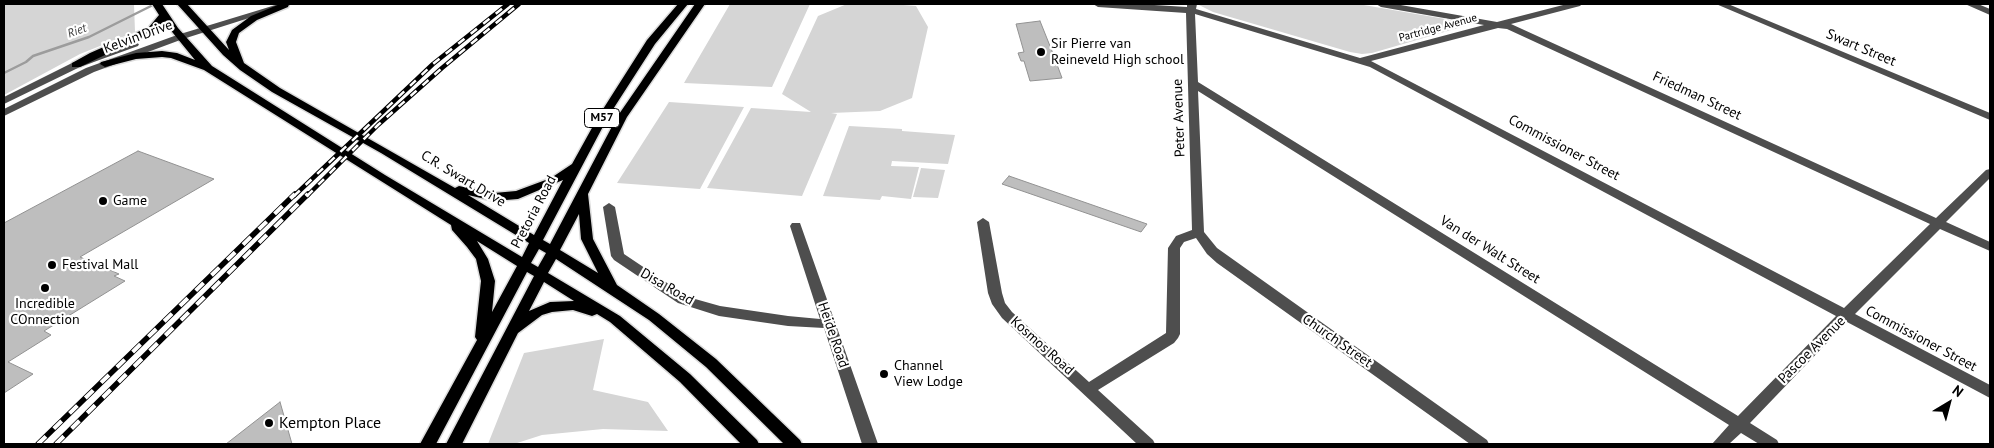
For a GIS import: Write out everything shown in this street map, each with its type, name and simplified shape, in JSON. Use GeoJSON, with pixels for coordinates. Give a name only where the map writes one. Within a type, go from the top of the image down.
{"type":"FeatureCollection","features":[{"type":"Feature","properties":{"kind":"main road","name":"C.R. Swart Drive"},"geometry":{"type":"LineString","coordinates":[[182,4],[201,26],[244,68],[276,90],[444,186],[612,288],[654,317],[711,363],[794,444]]}},
{"type":"Feature","properties":{"kind":"main road"},"geometry":{"type":"LineString","coordinates":[[244,68],[233,50],[232,42],[235,32],[254,18],[286,4]]}},
{"type":"Feature","properties":{"kind":"main road","name":"Pretoria Road"},"geometry":{"type":"LineString","coordinates":[[428,444],[603,116],[650,42],[683,4]]}},
{"type":"Feature","properties":{"kind":"main road","name":"M57"},"geometry":{"type":"LineString","coordinates":[[454,444],[552,251],[584,195],[622,117],[700,4]]}},
{"type":"Feature","properties":{"kind":"main road"},"geometry":{"type":"LineString","coordinates":[[157,5],[177,34],[208,68],[235,87],[373,173],[615,319],[685,378],[751,444]]}},
{"type":"Feature","properties":{"kind":"main road"},"geometry":{"type":"LineString","coordinates":[[76,65],[94,54],[146,33],[157,25],[164,15]]}},
{"type":"Feature","properties":{"kind":"main road"},"geometry":{"type":"LineString","coordinates":[[105,64],[136,56],[162,54],[173,55],[208,68]]}},
{"type":"Feature","properties":{"kind":"main road"},"geometry":{"type":"LineString","coordinates":[[444,186],[494,197],[518,195],[555,181],[579,162]]}},
{"type":"Feature","properties":{"kind":"main road"},"geometry":{"type":"LineString","coordinates":[[584,195],[587,239],[612,288]]}},
{"type":"Feature","properties":{"kind":"main road"},"geometry":{"type":"LineString","coordinates":[[444,215],[472,244],[482,259],[488,281],[481,347]]}},
{"type":"Feature","properties":{"kind":"main road"},"geometry":{"type":"LineString","coordinates":[[512,333],[537,312],[562,304],[573,305],[615,319]]}},
{"type":"Feature","properties":{"kind":"street","name":"Kelvin Drive"},"geometry":{"type":"LineString","coordinates":[[4,101],[76,65],[177,34],[263,4]]}},
{"type":"Feature","properties":{"kind":"street","name":"Kelvin Drive"},"geometry":{"type":"LineString","coordinates":[[201,26],[286,4]]}},
{"type":"Feature","properties":{"kind":"street","name":"Commissioner Street"},"geometry":{"type":"LineString","coordinates":[[1098,4],[1192,7],[1363,60],[1990,392]]}},
{"type":"Feature","properties":{"kind":"street","name":"Friedman Street"},"geometry":{"type":"LineString","coordinates":[[1381,4],[1501,24],[1990,247]]}},
{"type":"Feature","properties":{"kind":"street","name":"Partridge Avenue"},"geometry":{"type":"LineString","coordinates":[[1363,60],[1577,4]]}},
{"type":"Feature","properties":{"kind":"street","name":"Swart Street"},"geometry":{"type":"LineString","coordinates":[[1721,4],[1990,117]]}},
{"type":"Feature","properties":{"kind":"street"},"geometry":{"type":"LineString","coordinates":[[1970,4],[1990,12]]}},
{"type":"Feature","properties":{"kind":"street","name":"Peter Avenue"},"geometry":{"type":"LineString","coordinates":[[1192,7],[1192,83],[1198,232]]}},
{"type":"Feature","properties":{"kind":"street","name":"Kelvin Drive"},"geometry":{"type":"LineString","coordinates":[[4,114],[62,83],[177,34]]}},
{"type":"Feature","properties":{"kind":"street","name":"Van der Walt Street"},"geometry":{"type":"LineString","coordinates":[[1192,83],[1771,444]]}},
{"type":"Feature","properties":{"kind":"street","name":"Pascoe Avenue"},"geometry":{"type":"LineString","coordinates":[[1720,444],[1990,172]]}},
{"type":"Feature","properties":{"kind":"street","name":"Disa Road"},"geometry":{"type":"LineString","coordinates":[[609,207],[616,253],[619,257],[683,300],[719,311],[788,321],[828,324]]}},
{"type":"Feature","properties":{"kind":"street","name":"Kosmos Road"},"geometry":{"type":"LineString","coordinates":[[983,222],[995,293],[999,304],[1007,315],[1090,389],[1138,442]]}},
{"type":"Feature","properties":{"kind":"street","name":"Heide Road"},"geometry":{"type":"LineString","coordinates":[[796,226],[870,444]]}},
{"type":"Feature","properties":{"kind":"street"},"geometry":{"type":"LineString","coordinates":[[1090,389],[1169,339],[1173,334],[1174,248],[1180,239],[1198,232]]}},
{"type":"Feature","properties":{"kind":"street","name":"Church Street"},"geometry":{"type":"LineString","coordinates":[[1198,232],[1212,252],[1222,260],[1482,444]]}},
{"type":"Feature","properties":{"kind":"shaded area"},"geometry":{"type":"Polygon","coordinates":[[[4,4],[134,4],[135,32],[80,54],[4,95],[4,4]]]}},
{"type":"Feature","properties":{"kind":"shaded area"},"geometry":{"type":"Polygon","coordinates":[[[730,4],[810,4],[772,87],[684,83],[730,4]]]}},
{"type":"Feature","properties":{"kind":"shaded area"},"geometry":{"type":"Polygon","coordinates":[[[847,4],[916,6],[928,27],[912,98],[880,111],[831,113],[837,114],[802,196],[707,188],[751,108],[811,112],[782,94],[818,16],[847,4]]]}},
{"type":"Feature","properties":{"kind":"shaded area"},"geometry":{"type":"Polygon","coordinates":[[[1197,4],[1358,4],[1457,21],[1465,26],[1372,53],[1362,54],[1213,12],[1197,4]]]}},
{"type":"Feature","properties":{"kind":"shaded area"},"geometry":{"type":"Polygon","coordinates":[[[669,102],[744,107],[700,189],[617,183],[669,102]]]}},
{"type":"Feature","properties":{"kind":"shaded area"},"geometry":{"type":"Polygon","coordinates":[[[849,126],[955,135],[948,164],[892,161],[891,166],[919,167],[911,199],[882,196],[880,200],[823,196],[849,126]]]}},
{"type":"Feature","properties":{"kind":"shaded area"},"geometry":{"type":"Polygon","coordinates":[[[921,168],[945,170],[938,198],[913,197],[921,168]]]}},
{"type":"Feature","properties":{"kind":"shaded area"},"geometry":{"type":"Polygon","coordinates":[[[604,339],[593,390],[648,402],[668,431],[603,429],[542,435],[514,444],[488,444],[524,353],[604,339]]]}},
{"type":"Feature","properties":{"kind":"building","name":"Sir Pierre van Reineveld High school"},"geometry":{"type":"Polygon","coordinates":[[[1040,21],[1062,78],[1030,81],[1024,61],[1021,61],[1018,53],[1024,52],[1016,24],[1040,21]]]}},
{"type":"Feature","properties":{"kind":"building","name":"Festival Mall"},"geometry":{"type":"Polygon","coordinates":[[[138,151],[214,179],[80,257],[119,274],[114,276],[125,281],[44,331],[51,335],[8,362],[33,374],[4,393],[4,223],[138,151]]]}},
{"type":"Feature","properties":{"kind":"building"},"geometry":{"type":"Polygon","coordinates":[[[1009,176],[1147,224],[1141,232],[1002,184],[1009,176]]]}},
{"type":"Feature","properties":{"kind":"building","name":"Kempton Place"},"geometry":{"type":"Polygon","coordinates":[[[280,402],[292,444],[226,444],[280,402]]]}},
{"type":"Feature","properties":{"kind":"waterway","name":"Riet"},"geometry":{"type":"LineString","coordinates":[[4,73],[26,62],[33,56],[89,37],[155,4]]}},
{"type":"Feature","properties":{"kind":"railway"},"geometry":{"type":"LineString","coordinates":[[294,196],[433,64],[508,4]]}},
{"type":"Feature","properties":{"kind":"railway"},"geometry":{"type":"LineString","coordinates":[[307,196],[378,125],[442,68],[519,4]]}},
{"type":"Feature","properties":{"kind":"railway"},"geometry":{"type":"LineString","coordinates":[[38,444],[295,194]]}},
{"type":"Feature","properties":{"kind":"railway"},"geometry":{"type":"LineString","coordinates":[[56,444],[308,194]]}},
{"type":"Feature","properties":{"kind":"place","name":"Sir Pierre van Reineveld High school"},"geometry":{"type":"Point","coordinates":[1041,52]}},
{"type":"Feature","properties":{"kind":"place","name":"Game"},"geometry":{"type":"Point","coordinates":[103,201]}},
{"type":"Feature","properties":{"kind":"place","name":"Festival Mall"},"geometry":{"type":"Point","coordinates":[52,265]}},
{"type":"Feature","properties":{"kind":"place","name":"Incredible COnnection"},"geometry":{"type":"Point","coordinates":[45,288]}},
{"type":"Feature","properties":{"kind":"place","name":"Channel View Lodge"},"geometry":{"type":"Point","coordinates":[884,374]}},
{"type":"Feature","properties":{"kind":"place","name":"Kempton Place"},"geometry":{"type":"Point","coordinates":[269,423]}}]}
